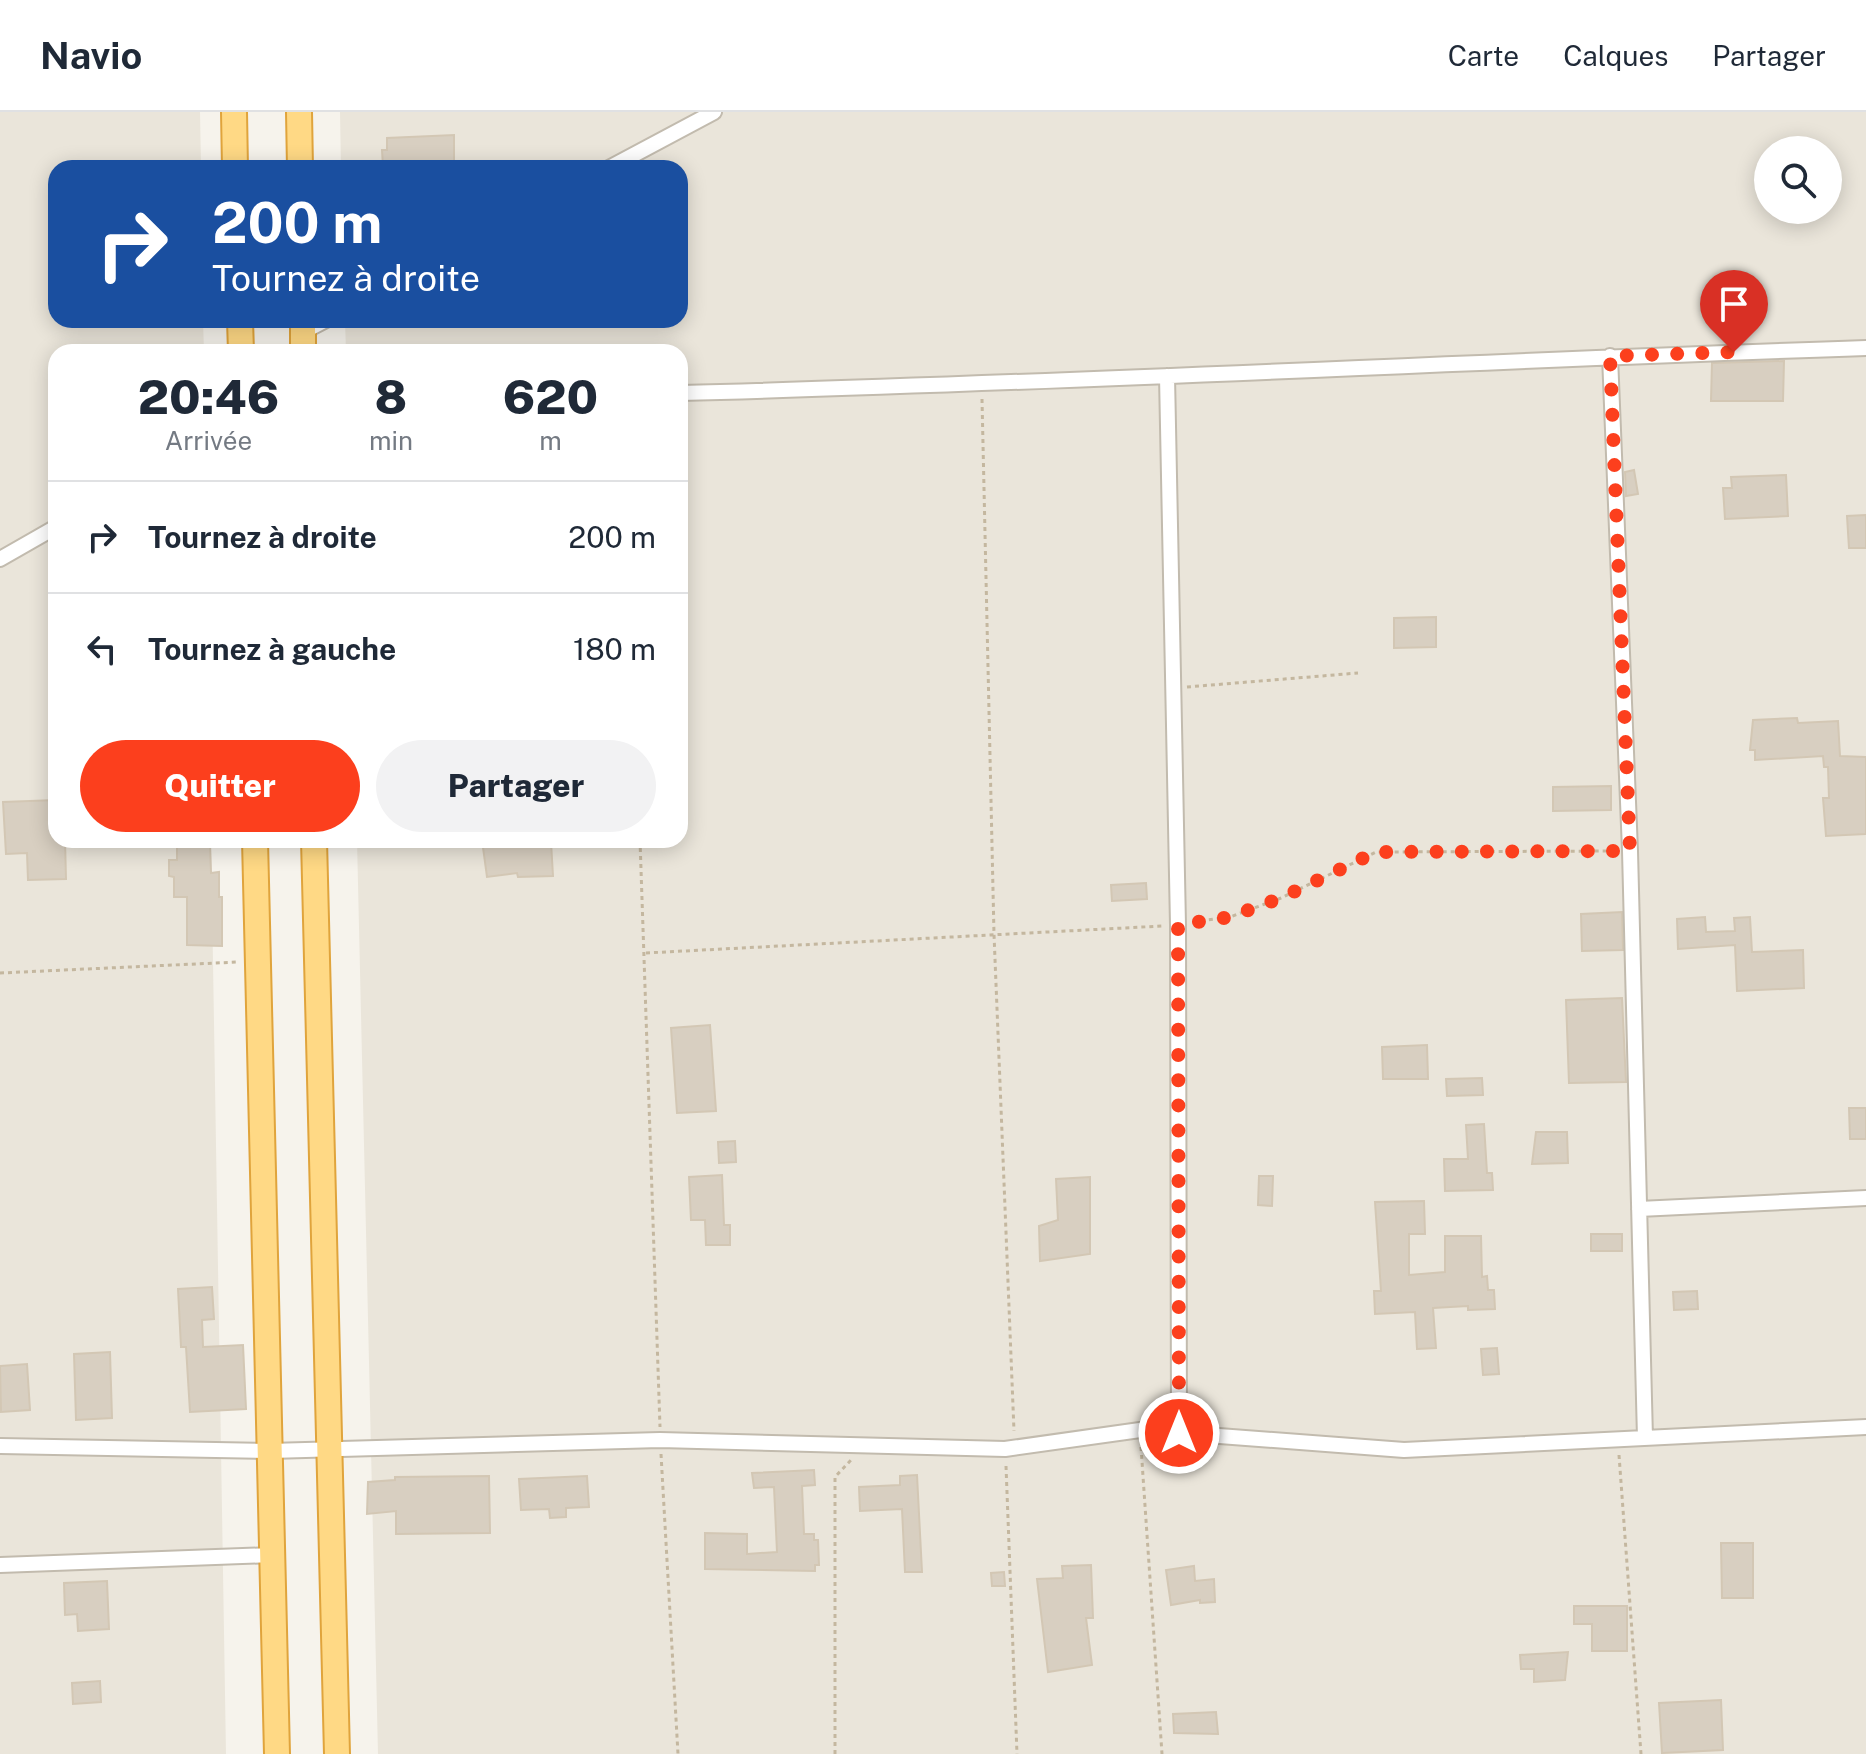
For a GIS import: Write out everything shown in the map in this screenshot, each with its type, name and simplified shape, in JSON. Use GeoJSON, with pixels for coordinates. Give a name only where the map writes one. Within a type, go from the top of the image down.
{"type":"FeatureCollection","features":[{"type":"Feature","properties":{"kind":"highway"},"geometry":{"type":"LineString","coordinates":[[234,112],[235,160]]}},
{"type":"Feature","properties":{"kind":"highway"},"geometry":{"type":"LineString","coordinates":[[299,112],[300,160]]}},
{"type":"Feature","properties":{"kind":"highway"},"geometry":{"type":"LineString","coordinates":[[255,848],[277,1754]]}},
{"type":"Feature","properties":{"kind":"highway"},"geometry":{"type":"LineString","coordinates":[[314,848],[337,1754]]}},
{"type":"Feature","properties":{"kind":"street"},"geometry":{"type":"LineString","coordinates":[[624,160],[714,112]]}},
{"type":"Feature","properties":{"kind":"street"},"geometry":{"type":"LineString","coordinates":[[688,393],[981,385],[1610,356],[1866,348]]}},
{"type":"Feature","properties":{"kind":"street"},"geometry":{"type":"LineString","coordinates":[[1610,356],[1630,851],[1645,1438]]}},
{"type":"Feature","properties":{"kind":"street"},"geometry":{"type":"LineString","coordinates":[[1167,376],[1178,925],[1179,1433]]}},
{"type":"Feature","properties":{"kind":"street"},"geometry":{"type":"LineString","coordinates":[[0,559],[48,532]]}},
{"type":"Feature","properties":{"kind":"street"},"geometry":{"type":"LineString","coordinates":[[1639,1209],[1866,1198]]}},
{"type":"Feature","properties":{"kind":"street"},"geometry":{"type":"LineString","coordinates":[[0,1446],[270,1451],[660,1440],[868,1443],[1005,1449],[1140,1430],[1404,1450],[1866,1427]]}},
{"type":"Feature","properties":{"kind":"street"},"geometry":{"type":"LineString","coordinates":[[0,1565],[272,1555]]}},
{"type":"Feature","properties":{"kind":"path"},"geometry":{"type":"LineString","coordinates":[[981,385],[994,934],[1015,1439],[1005,1449],[1017,1754]]}},
{"type":"Feature","properties":{"kind":"path"},"geometry":{"type":"LineString","coordinates":[[1173,688],[1358,673]]}},
{"type":"Feature","properties":{"kind":"path"},"geometry":{"type":"LineString","coordinates":[[640,848],[660,1440],[678,1754]]}},
{"type":"Feature","properties":{"kind":"path"},"geometry":{"type":"LineString","coordinates":[[646,953],[1178,925],[1230,917],[1281,898],[1376,852],[1630,851]]}},
{"type":"Feature","properties":{"kind":"path"},"geometry":{"type":"LineString","coordinates":[[0,973],[258,961]]}},
{"type":"Feature","properties":{"kind":"path"},"geometry":{"type":"LineString","coordinates":[[1140,1430],[1162,1754]]}},
{"type":"Feature","properties":{"kind":"path"},"geometry":{"type":"LineString","coordinates":[[1618,1439],[1641,1754]]}},
{"type":"Feature","properties":{"kind":"path"},"geometry":{"type":"LineString","coordinates":[[835,1754],[835,1477],[868,1443]]}},
{"type":"Feature","properties":{"kind":"shaded area"},"geometry":{"type":"Polygon","coordinates":[[[0,112],[200,112],[201,160],[48,160],[48,328],[203,328],[204,344],[48,344],[48,848],[211,848],[226,1754],[0,1754],[0,112]]]}},
{"type":"Feature","properties":{"kind":"shaded area"},"geometry":{"type":"Polygon","coordinates":[[[340,112],[1866,112],[1866,1754],[378,1754],[357,848],[688,848],[688,344],[346,344],[345,328],[688,328],[688,160],[341,160],[340,112]]]}},
{"type":"Feature","properties":{"kind":"building"},"geometry":{"type":"Polygon","coordinates":[[[454,135],[454,160],[383,160],[382,150],[387,150],[387,138],[454,135]]]}},
{"type":"Feature","properties":{"kind":"building"},"geometry":{"type":"Polygon","coordinates":[[[1784,361],[1783,401],[1711,401],[1712,363],[1784,361]]]}},
{"type":"Feature","properties":{"kind":"building"},"geometry":{"type":"Polygon","coordinates":[[[1634,470],[1638,494],[1626,496],[1625,472],[1634,470]]]}},
{"type":"Feature","properties":{"kind":"building"},"geometry":{"type":"Polygon","coordinates":[[[1786,475],[1788,516],[1725,519],[1723,488],[1732,488],[1731,477],[1786,475]]]}},
{"type":"Feature","properties":{"kind":"building"},"geometry":{"type":"Polygon","coordinates":[[[1866,515],[1866,548],[1849,548],[1847,516],[1866,515]]]}},
{"type":"Feature","properties":{"kind":"building"},"geometry":{"type":"Polygon","coordinates":[[[1436,617],[1436,647],[1394,648],[1394,618],[1436,617]]]}},
{"type":"Feature","properties":{"kind":"building"},"geometry":{"type":"Polygon","coordinates":[[[1797,718],[1798,723],[1838,721],[1840,756],[1866,757],[1866,834],[1826,836],[1823,798],[1829,798],[1828,767],[1824,767],[1823,756],[1755,760],[1755,750],[1750,750],[1753,720],[1797,718]]]}},
{"type":"Feature","properties":{"kind":"building"},"geometry":{"type":"Polygon","coordinates":[[[1611,786],[1611,810],[1553,811],[1553,787],[1611,786]]]}},
{"type":"Feature","properties":{"kind":"building"},"geometry":{"type":"Polygon","coordinates":[[[48,800],[48,848],[65,848],[66,879],[28,880],[27,853],[6,854],[3,802],[48,800]]]}},
{"type":"Feature","properties":{"kind":"building"},"geometry":{"type":"Polygon","coordinates":[[[177,848],[210,848],[211,873],[219,872],[222,946],[187,945],[187,897],[174,897],[174,877],[169,876],[169,860],[177,860],[177,848]]]}},
{"type":"Feature","properties":{"kind":"building"},"geometry":{"type":"Polygon","coordinates":[[[483,848],[551,848],[553,876],[518,877],[517,873],[487,877],[483,848]]]}},
{"type":"Feature","properties":{"kind":"building"},"geometry":{"type":"Polygon","coordinates":[[[1146,883],[1147,899],[1112,901],[1111,885],[1146,883]]]}},
{"type":"Feature","properties":{"kind":"building"},"geometry":{"type":"Polygon","coordinates":[[[1622,912],[1623,950],[1582,951],[1581,914],[1622,912]]]}},
{"type":"Feature","properties":{"kind":"building"},"geometry":{"type":"Polygon","coordinates":[[[1705,917],[1706,932],[1735,931],[1734,918],[1750,917],[1752,952],[1803,950],[1804,988],[1737,991],[1735,945],[1678,949],[1677,919],[1705,917]]]}},
{"type":"Feature","properties":{"kind":"building"},"geometry":{"type":"Polygon","coordinates":[[[1622,998],[1626,1082],[1569,1083],[1566,1000],[1622,998]]]}},
{"type":"Feature","properties":{"kind":"building"},"geometry":{"type":"Polygon","coordinates":[[[710,1025],[716,1111],[677,1113],[671,1028],[710,1025]]]}},
{"type":"Feature","properties":{"kind":"building"},"geometry":{"type":"Polygon","coordinates":[[[1427,1045],[1428,1079],[1383,1079],[1382,1047],[1427,1045]]]}},
{"type":"Feature","properties":{"kind":"building"},"geometry":{"type":"Polygon","coordinates":[[[1482,1078],[1483,1095],[1447,1096],[1446,1079],[1482,1078]]]}},
{"type":"Feature","properties":{"kind":"building"},"geometry":{"type":"Polygon","coordinates":[[[1849,1108],[1866,1108],[1866,1139],[1850,1139],[1849,1108]]]}},
{"type":"Feature","properties":{"kind":"building"},"geometry":{"type":"Polygon","coordinates":[[[1484,1124],[1487,1173],[1492,1173],[1493,1190],[1445,1191],[1444,1159],[1468,1159],[1466,1125],[1484,1124]]]}},
{"type":"Feature","properties":{"kind":"building"},"geometry":{"type":"Polygon","coordinates":[[[1536,1132],[1567,1132],[1568,1163],[1532,1164],[1536,1132]]]}},
{"type":"Feature","properties":{"kind":"building"},"geometry":{"type":"Polygon","coordinates":[[[735,1141],[736,1162],[719,1163],[718,1142],[735,1141]]]}},
{"type":"Feature","properties":{"kind":"building"},"geometry":{"type":"Polygon","coordinates":[[[722,1175],[724,1225],[730,1225],[730,1245],[706,1245],[705,1220],[691,1220],[689,1177],[722,1175]]]}},
{"type":"Feature","properties":{"kind":"building"},"geometry":{"type":"Polygon","coordinates":[[[1259,1176],[1273,1176],[1272,1206],[1258,1205],[1259,1176]]]}},
{"type":"Feature","properties":{"kind":"building"},"geometry":{"type":"Polygon","coordinates":[[[1090,1177],[1090,1254],[1040,1261],[1039,1226],[1058,1220],[1056,1179],[1090,1177]]]}},
{"type":"Feature","properties":{"kind":"building"},"geometry":{"type":"Polygon","coordinates":[[[1424,1201],[1425,1234],[1409,1234],[1409,1275],[1445,1272],[1445,1236],[1481,1236],[1482,1277],[1487,1276],[1488,1290],[1494,1290],[1495,1309],[1468,1310],[1468,1306],[1433,1308],[1436,1348],[1417,1349],[1415,1312],[1375,1314],[1374,1291],[1381,1291],[1375,1202],[1424,1201]]]}},
{"type":"Feature","properties":{"kind":"building"},"geometry":{"type":"Polygon","coordinates":[[[1591,1234],[1622,1234],[1622,1251],[1591,1251],[1591,1234]]]}},
{"type":"Feature","properties":{"kind":"building"},"geometry":{"type":"Polygon","coordinates":[[[212,1287],[214,1319],[202,1320],[203,1347],[243,1345],[246,1409],[190,1412],[186,1347],[181,1347],[178,1289],[212,1287]]]}},
{"type":"Feature","properties":{"kind":"building"},"geometry":{"type":"Polygon","coordinates":[[[1697,1291],[1698,1309],[1674,1310],[1673,1292],[1697,1291]]]}},
{"type":"Feature","properties":{"kind":"building"},"geometry":{"type":"Polygon","coordinates":[[[1497,1348],[1499,1374],[1483,1375],[1481,1349],[1497,1348]]]}},
{"type":"Feature","properties":{"kind":"building"},"geometry":{"type":"Polygon","coordinates":[[[110,1352],[112,1418],[76,1420],[74,1354],[110,1352]]]}},
{"type":"Feature","properties":{"kind":"building"},"geometry":{"type":"Polygon","coordinates":[[[27,1364],[30,1410],[1,1412],[0,1366],[27,1364]]]}},
{"type":"Feature","properties":{"kind":"building"},"geometry":{"type":"Polygon","coordinates":[[[814,1470],[815,1485],[802,1486],[804,1534],[814,1534],[814,1540],[818,1540],[819,1565],[815,1565],[815,1571],[705,1569],[705,1533],[747,1534],[747,1554],[777,1552],[774,1487],[754,1488],[752,1473],[814,1470]]]}},
{"type":"Feature","properties":{"kind":"building"},"geometry":{"type":"Polygon","coordinates":[[[917,1475],[922,1572],[905,1572],[902,1509],[860,1511],[859,1487],[900,1485],[900,1476],[917,1475]]]}},
{"type":"Feature","properties":{"kind":"building"},"geometry":{"type":"Polygon","coordinates":[[[489,1476],[490,1533],[396,1534],[396,1511],[367,1514],[368,1482],[395,1480],[395,1477],[489,1476]]]}},
{"type":"Feature","properties":{"kind":"building"},"geometry":{"type":"Polygon","coordinates":[[[587,1476],[589,1507],[566,1508],[566,1517],[550,1518],[549,1509],[521,1510],[519,1479],[587,1476]]]}},
{"type":"Feature","properties":{"kind":"building"},"geometry":{"type":"Polygon","coordinates":[[[1721,1543],[1753,1543],[1753,1598],[1722,1598],[1721,1543]]]}},
{"type":"Feature","properties":{"kind":"building"},"geometry":{"type":"Polygon","coordinates":[[[1091,1565],[1093,1618],[1086,1618],[1092,1665],[1048,1672],[1037,1579],[1063,1578],[1062,1566],[1091,1565]]]}},
{"type":"Feature","properties":{"kind":"building"},"geometry":{"type":"Polygon","coordinates":[[[1194,1566],[1195,1581],[1214,1579],[1215,1602],[1200,1603],[1200,1600],[1171,1605],[1166,1570],[1194,1566]]]}},
{"type":"Feature","properties":{"kind":"building"},"geometry":{"type":"Polygon","coordinates":[[[1004,1572],[1005,1586],[992,1586],[991,1573],[1004,1572]]]}},
{"type":"Feature","properties":{"kind":"building"},"geometry":{"type":"Polygon","coordinates":[[[107,1581],[109,1629],[78,1631],[77,1614],[65,1615],[64,1583],[107,1581]]]}},
{"type":"Feature","properties":{"kind":"building"},"geometry":{"type":"Polygon","coordinates":[[[1574,1606],[1627,1606],[1627,1651],[1592,1651],[1592,1624],[1574,1624],[1574,1606]]]}},
{"type":"Feature","properties":{"kind":"building"},"geometry":{"type":"Polygon","coordinates":[[[1568,1652],[1565,1680],[1534,1682],[1534,1669],[1521,1669],[1520,1655],[1568,1652]]]}},
{"type":"Feature","properties":{"kind":"building"},"geometry":{"type":"Polygon","coordinates":[[[100,1681],[101,1702],[73,1704],[72,1683],[100,1681]]]}},
{"type":"Feature","properties":{"kind":"building"},"geometry":{"type":"Polygon","coordinates":[[[1721,1700],[1723,1750],[1662,1753],[1659,1703],[1721,1700]]]}},
{"type":"Feature","properties":{"kind":"building"},"geometry":{"type":"Polygon","coordinates":[[[1216,1712],[1218,1734],[1174,1733],[1173,1714],[1216,1712]]]}},
{"type":"Feature","properties":{"kind":"route"},"geometry":{"type":"LineString","coordinates":[[1179,1433],[1178,925],[1230,917],[1281,898],[1376,852],[1630,851],[1610,356],[1734,352]]}}]}
